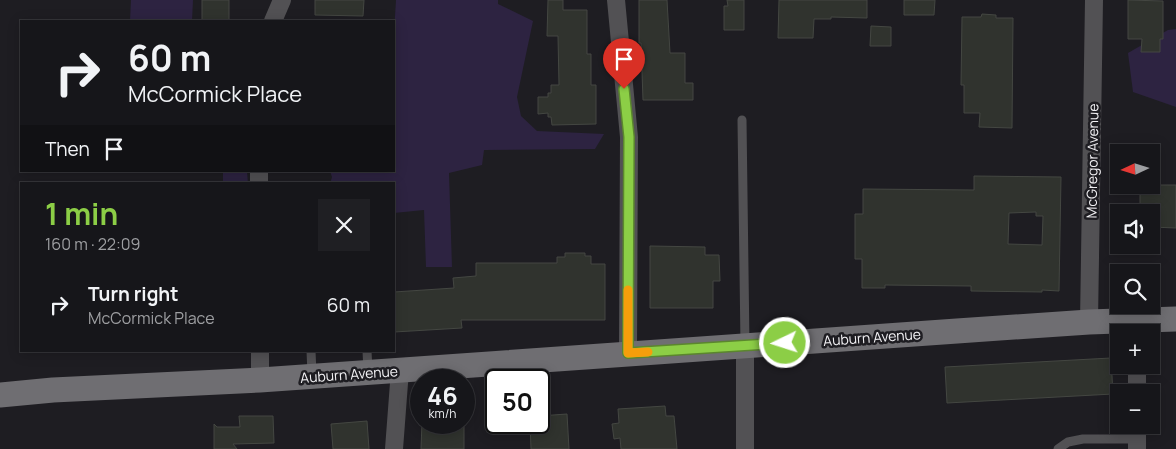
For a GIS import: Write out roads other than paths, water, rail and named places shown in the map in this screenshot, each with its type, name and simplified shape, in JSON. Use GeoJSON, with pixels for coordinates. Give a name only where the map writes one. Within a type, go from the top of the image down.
{"type":"FeatureCollection","features":[{"type":"Feature","properties":{"kind":"main road","name":"Auburn Avenue"},"geometry":{"type":"LineString","coordinates":[[1147,324],[1176,319]]}},
{"type":"Feature","properties":{"kind":"main road","name":"Auburn Avenue"},"geometry":{"type":"LineString","coordinates":[[0,395],[53,390],[312,376],[367,362],[400,370],[1089,322],[1112,324]]}},
{"type":"Feature","properties":{"kind":"street"},"geometry":{"type":"LineString","coordinates":[[273,20],[282,0]]}},
{"type":"Feature","properties":{"kind":"street"},"geometry":{"type":"LineString","coordinates":[[616,0],[629,137],[628,353]]}},
{"type":"Feature","properties":{"kind":"street","name":"McGregor Avenue"},"geometry":{"type":"LineString","coordinates":[[1089,322],[1094,0]]}},
{"type":"Feature","properties":{"kind":"street"},"geometry":{"type":"LineString","coordinates":[[745,346],[745,449]]}},
{"type":"Feature","properties":{"kind":"street"},"geometry":{"type":"LineString","coordinates":[[260,352],[260,380]]}},
{"type":"Feature","properties":{"kind":"street"},"geometry":{"type":"LineString","coordinates":[[394,449],[400,370]]}},
{"type":"Feature","properties":{"kind":"lane"},"geometry":{"type":"LineString","coordinates":[[742,120],[745,346]]}},
{"type":"Feature","properties":{"kind":"lane"},"geometry":{"type":"LineString","coordinates":[[311,352],[312,376]]}},
{"type":"Feature","properties":{"kind":"lane"},"geometry":{"type":"LineString","coordinates":[[1058,449],[1068,442],[1084,439],[1137,438]]}}]}
